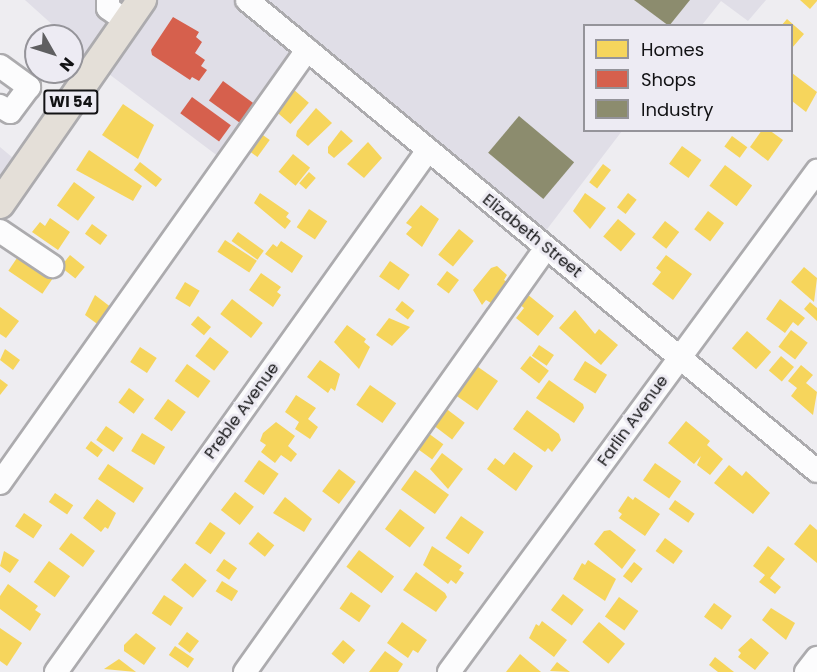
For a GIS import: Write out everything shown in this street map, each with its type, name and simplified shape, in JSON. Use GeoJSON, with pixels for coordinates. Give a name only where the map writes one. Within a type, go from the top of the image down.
{"type":"FeatureCollection","features":[{"type":"Feature","properties":{"kind":"main road","name":"WI 54"},"geometry":{"type":"LineString","coordinates":[[0,204],[135,11]]}},
{"type":"Feature","properties":{"kind":"street"},"geometry":{"type":"LineString","coordinates":[[108,0],[108,8],[135,11]]}},
{"type":"Feature","properties":{"kind":"street","name":"Elizabeth Street"},"geometry":{"type":"LineString","coordinates":[[247,0],[817,471]]}},
{"type":"Feature","properties":{"kind":"street"},"geometry":{"type":"LineString","coordinates":[[0,483],[307,50]]}},
{"type":"Feature","properties":{"kind":"street"},"geometry":{"type":"LineString","coordinates":[[0,66],[29,87],[10,112],[0,106]]}},
{"type":"Feature","properties":{"kind":"street","name":"Preble Avenue"},"geometry":{"type":"LineString","coordinates":[[56,672],[428,150]]}},
{"type":"Feature","properties":{"kind":"street","name":"Farlin Avenue"},"geometry":{"type":"LineString","coordinates":[[449,672],[817,171]]}},
{"type":"Feature","properties":{"kind":"street"},"geometry":{"type":"LineString","coordinates":[[0,231],[52,266]]}},
{"type":"Feature","properties":{"kind":"street"},"geometry":{"type":"LineString","coordinates":[[244,672],[546,248]]}},
{"type":"Feature","properties":{"kind":"street"},"geometry":{"type":"LineString","coordinates":[[806,672],[817,658]]}},
{"type":"Feature","properties":{"kind":"shaded area"},"geometry":{"type":"Polygon","coordinates":[[[25,0],[766,0],[748,21],[721,1],[703,24],[583,24],[583,132],[621,132],[538,241],[308,50],[227,163],[84,54],[84,24],[52,24],[25,0]]]}},
{"type":"Feature","properties":{"kind":"shaded area"},"geometry":{"type":"Polygon","coordinates":[[[0,147],[25,168],[0,204],[0,147]]]}},
{"type":"Feature","properties":{"kind":"building: Homes"},"geometry":{"type":"Polygon","coordinates":[[[800,0],[817,0],[817,1],[810,9],[800,0]]]}},
{"type":"Feature","properties":{"kind":"building: Homes"},"geometry":{"type":"Polygon","coordinates":[[[787,19],[793,24],[783,24],[787,19]]]}},
{"type":"Feature","properties":{"kind":"building: Homes"},"geometry":{"type":"Polygon","coordinates":[[[793,24],[804,34],[793,47],[793,24]]]}},
{"type":"Feature","properties":{"kind":"building: Homes"},"geometry":{"type":"Polygon","coordinates":[[[793,74],[817,92],[806,112],[793,102],[793,74]]]}},
{"type":"Feature","properties":{"kind":"building: Homes"},"geometry":{"type":"Polygon","coordinates":[[[293,89],[309,103],[290,124],[275,110],[293,89]]]}},
{"type":"Feature","properties":{"kind":"building: Homes"},"geometry":{"type":"Polygon","coordinates":[[[123,104],[154,125],[138,159],[102,135],[123,104]]]}},
{"type":"Feature","properties":{"kind":"building: Homes"},"geometry":{"type":"Polygon","coordinates":[[[316,108],[332,123],[308,146],[296,136],[297,131],[316,108]]]}},
{"type":"Feature","properties":{"kind":"building: Homes"},"geometry":{"type":"Polygon","coordinates":[[[256,130],[270,140],[257,157],[244,147],[256,130]]]}},
{"type":"Feature","properties":{"kind":"building: Homes"},"geometry":{"type":"Polygon","coordinates":[[[341,130],[353,141],[334,158],[328,153],[328,147],[341,130]]]}},
{"type":"Feature","properties":{"kind":"building: Homes"},"geometry":{"type":"Polygon","coordinates":[[[761,132],[772,132],[783,140],[768,161],[750,147],[761,132]]]}},
{"type":"Feature","properties":{"kind":"building: Homes"},"geometry":{"type":"Polygon","coordinates":[[[732,136],[747,147],[740,158],[724,147],[732,136]]]}},
{"type":"Feature","properties":{"kind":"building: Homes"},"geometry":{"type":"Polygon","coordinates":[[[368,142],[382,158],[364,178],[347,164],[368,142]]]}},
{"type":"Feature","properties":{"kind":"building: Homes"},"geometry":{"type":"Polygon","coordinates":[[[682,146],[701,160],[688,178],[669,164],[682,146]]]}},
{"type":"Feature","properties":{"kind":"building: Homes"},"geometry":{"type":"Polygon","coordinates":[[[89,150],[142,186],[133,201],[76,170],[89,150]]]}},
{"type":"Feature","properties":{"kind":"building: Homes"},"geometry":{"type":"Polygon","coordinates":[[[293,154],[310,168],[296,186],[279,172],[293,154]]]}},
{"type":"Feature","properties":{"kind":"building: Homes"},"geometry":{"type":"Polygon","coordinates":[[[140,162],[162,179],[156,187],[134,170],[140,162]]]}},
{"type":"Feature","properties":{"kind":"building: Homes"},"geometry":{"type":"Polygon","coordinates":[[[603,164],[611,170],[597,188],[589,182],[603,164]]]}},
{"type":"Feature","properties":{"kind":"building: Homes"},"geometry":{"type":"Polygon","coordinates":[[[725,165],[752,185],[737,206],[709,186],[725,165]]]}},
{"type":"Feature","properties":{"kind":"building: Homes"},"geometry":{"type":"Polygon","coordinates":[[[309,172],[316,178],[306,189],[299,183],[309,172]]]}},
{"type":"Feature","properties":{"kind":"building: Homes"},"geometry":{"type":"Polygon","coordinates":[[[74,182],[95,197],[78,221],[57,205],[74,182]]]}},
{"type":"Feature","properties":{"kind":"building: Homes"},"geometry":{"type":"Polygon","coordinates":[[[260,193],[289,213],[286,217],[291,221],[285,229],[254,203],[260,193]]]}},
{"type":"Feature","properties":{"kind":"building: Homes"},"geometry":{"type":"Polygon","coordinates":[[[585,193],[606,208],[590,229],[573,211],[585,193]]]}},
{"type":"Feature","properties":{"kind":"building: Homes"},"geometry":{"type":"Polygon","coordinates":[[[628,193],[637,200],[626,214],[617,207],[628,193]]]}},
{"type":"Feature","properties":{"kind":"building: Homes"},"geometry":{"type":"Polygon","coordinates":[[[421,205],[439,219],[422,247],[406,234],[412,227],[406,223],[421,205]]]}},
{"type":"Feature","properties":{"kind":"building: Homes"},"geometry":{"type":"Polygon","coordinates":[[[309,209],[327,221],[315,240],[297,227],[309,209]]]}},
{"type":"Feature","properties":{"kind":"building: Homes"},"geometry":{"type":"Polygon","coordinates":[[[708,211],[724,223],[710,241],[694,229],[708,211]]]}},
{"type":"Feature","properties":{"kind":"building: Homes"},"geometry":{"type":"Polygon","coordinates":[[[50,218],[70,232],[58,250],[32,232],[40,222],[45,226],[50,218]]]}},
{"type":"Feature","properties":{"kind":"building: Homes"},"geometry":{"type":"Polygon","coordinates":[[[618,219],[636,234],[621,251],[603,237],[618,219]]]}},
{"type":"Feature","properties":{"kind":"building: Homes"},"geometry":{"type":"Polygon","coordinates":[[[665,221],[679,232],[666,249],[652,238],[665,221]]]}},
{"type":"Feature","properties":{"kind":"building: Homes"},"geometry":{"type":"Polygon","coordinates":[[[92,224],[107,235],[100,245],[85,234],[92,224]]]}},
{"type":"Feature","properties":{"kind":"building: Homes"},"geometry":{"type":"Polygon","coordinates":[[[459,229],[474,241],[453,267],[438,255],[459,229]]]}},
{"type":"Feature","properties":{"kind":"building: Homes"},"geometry":{"type":"Polygon","coordinates":[[[238,232],[264,251],[257,260],[232,241],[238,232]]]}},
{"type":"Feature","properties":{"kind":"building: Homes"},"geometry":{"type":"Polygon","coordinates":[[[225,240],[257,261],[249,272],[217,252],[225,240]]]}},
{"type":"Feature","properties":{"kind":"building: Homes"},"geometry":{"type":"Polygon","coordinates":[[[281,241],[303,256],[292,273],[265,254],[273,244],[277,247],[281,241]]]}},
{"type":"Feature","properties":{"kind":"building: Homes"},"geometry":{"type":"Polygon","coordinates":[[[19,255],[53,278],[42,294],[8,271],[19,255]]]}},
{"type":"Feature","properties":{"kind":"building: Homes"},"geometry":{"type":"Polygon","coordinates":[[[70,255],[85,267],[75,279],[61,267],[70,255]]]}},
{"type":"Feature","properties":{"kind":"building: Homes"},"geometry":{"type":"Polygon","coordinates":[[[666,255],[692,274],[673,300],[652,284],[661,272],[656,268],[666,255]]]}},
{"type":"Feature","properties":{"kind":"building: Homes"},"geometry":{"type":"Polygon","coordinates":[[[390,261],[410,275],[399,290],[379,277],[390,261]]]}},
{"type":"Feature","properties":{"kind":"building: Homes"},"geometry":{"type":"Polygon","coordinates":[[[497,266],[507,275],[504,280],[507,282],[491,303],[486,300],[482,305],[473,290],[491,268],[497,266]]]}},
{"type":"Feature","properties":{"kind":"building: Homes"},"geometry":{"type":"Polygon","coordinates":[[[804,267],[817,278],[814,302],[791,282],[804,267]]]}},
{"type":"Feature","properties":{"kind":"building: Homes"},"geometry":{"type":"Polygon","coordinates":[[[447,271],[459,280],[449,294],[437,285],[447,271]]]}},
{"type":"Feature","properties":{"kind":"building: Homes"},"geometry":{"type":"Polygon","coordinates":[[[261,273],[281,287],[277,292],[281,295],[273,307],[249,290],[261,273]]]}},
{"type":"Feature","properties":{"kind":"building: Homes"},"geometry":{"type":"Polygon","coordinates":[[[185,282],[200,291],[190,307],[175,298],[185,282]]]}},
{"type":"Feature","properties":{"kind":"building: Homes"},"geometry":{"type":"Polygon","coordinates":[[[527,294],[554,316],[538,336],[516,318],[524,308],[519,304],[527,294]]]}},
{"type":"Feature","properties":{"kind":"building: Homes"},"geometry":{"type":"Polygon","coordinates":[[[95,295],[112,308],[100,326],[85,315],[95,295]]]}},
{"type":"Feature","properties":{"kind":"building: Homes"},"geometry":{"type":"Polygon","coordinates":[[[232,299],[263,323],[251,338],[220,314],[232,299]]]}},
{"type":"Feature","properties":{"kind":"building: Homes"},"geometry":{"type":"Polygon","coordinates":[[[780,299],[805,318],[798,326],[793,322],[785,333],[766,319],[780,299]]]}},
{"type":"Feature","properties":{"kind":"building: Homes"},"geometry":{"type":"Polygon","coordinates":[[[402,301],[415,311],[408,320],[395,310],[402,301]]]}},
{"type":"Feature","properties":{"kind":"building: Homes"},"geometry":{"type":"Polygon","coordinates":[[[810,302],[817,308],[817,321],[804,309],[810,302]]]}},
{"type":"Feature","properties":{"kind":"building: Homes"},"geometry":{"type":"Polygon","coordinates":[[[0,307],[19,321],[6,338],[0,334],[0,307]]]}},
{"type":"Feature","properties":{"kind":"building: Homes"},"geometry":{"type":"Polygon","coordinates":[[[575,310],[595,334],[599,329],[618,345],[601,365],[559,328],[575,310]]]}},
{"type":"Feature","properties":{"kind":"building: Homes"},"geometry":{"type":"Polygon","coordinates":[[[198,316],[211,327],[204,335],[191,324],[198,316]]]}},
{"type":"Feature","properties":{"kind":"building: Homes"},"geometry":{"type":"Polygon","coordinates":[[[389,318],[410,327],[392,346],[376,335],[389,318]]]}},
{"type":"Feature","properties":{"kind":"building: Homes"},"geometry":{"type":"Polygon","coordinates":[[[347,325],[366,339],[364,342],[370,347],[359,369],[334,342],[347,325]]]}},
{"type":"Feature","properties":{"kind":"building: Homes"},"geometry":{"type":"Polygon","coordinates":[[[791,330],[808,343],[795,359],[778,347],[791,330]]]}},
{"type":"Feature","properties":{"kind":"building: Homes"},"geometry":{"type":"Polygon","coordinates":[[[747,331],[771,352],[756,369],[732,348],[747,331]]]}},
{"type":"Feature","properties":{"kind":"building: Homes"},"geometry":{"type":"Polygon","coordinates":[[[210,337],[229,352],[214,371],[195,356],[210,337]]]}},
{"type":"Feature","properties":{"kind":"building: Homes"},"geometry":{"type":"Polygon","coordinates":[[[539,345],[554,355],[547,366],[532,356],[539,345]]]}},
{"type":"Feature","properties":{"kind":"building: Homes"},"geometry":{"type":"Polygon","coordinates":[[[140,347],[157,358],[147,373],[130,362],[140,347]]]}},
{"type":"Feature","properties":{"kind":"building: Homes"},"geometry":{"type":"Polygon","coordinates":[[[5,349],[20,360],[13,370],[0,360],[5,349]]]}},
{"type":"Feature","properties":{"kind":"building: Homes"},"geometry":{"type":"Polygon","coordinates":[[[530,356],[549,371],[539,383],[520,369],[530,356]]]}},
{"type":"Feature","properties":{"kind":"building: Homes"},"geometry":{"type":"Polygon","coordinates":[[[781,356],[794,367],[782,381],[769,371],[781,356]]]}},
{"type":"Feature","properties":{"kind":"building: Homes"},"geometry":{"type":"Polygon","coordinates":[[[320,360],[340,374],[335,391],[331,388],[328,393],[307,377],[320,360]]]}},
{"type":"Feature","properties":{"kind":"building: Homes"},"geometry":{"type":"Polygon","coordinates":[[[585,361],[607,375],[595,393],[573,380],[585,361]]]}},
{"type":"Feature","properties":{"kind":"building: Homes"},"geometry":{"type":"Polygon","coordinates":[[[471,362],[498,381],[477,410],[450,391],[471,362]]]}},
{"type":"Feature","properties":{"kind":"building: Homes"},"geometry":{"type":"Polygon","coordinates":[[[187,364],[210,381],[198,398],[175,381],[187,364]]]}},
{"type":"Feature","properties":{"kind":"building: Homes"},"geometry":{"type":"Polygon","coordinates":[[[801,365],[813,375],[806,383],[817,392],[813,415],[791,396],[797,388],[788,381],[801,365]]]}},
{"type":"Feature","properties":{"kind":"building: Homes"},"geometry":{"type":"Polygon","coordinates":[[[0,379],[8,385],[0,395],[0,379]]]}},
{"type":"Feature","properties":{"kind":"building: Homes"},"geometry":{"type":"Polygon","coordinates":[[[549,380],[583,404],[584,408],[574,423],[536,398],[549,380]]]}},
{"type":"Feature","properties":{"kind":"building: Homes"},"geometry":{"type":"Polygon","coordinates":[[[370,385],[396,403],[382,423],[356,405],[370,385]]]}},
{"type":"Feature","properties":{"kind":"building: Homes"},"geometry":{"type":"Polygon","coordinates":[[[129,388],[144,399],[134,414],[118,403],[129,388]]]}},
{"type":"Feature","properties":{"kind":"building: Homes"},"geometry":{"type":"Polygon","coordinates":[[[296,395],[316,408],[308,419],[318,427],[310,439],[295,429],[299,422],[285,412],[296,395]]]}},
{"type":"Feature","properties":{"kind":"building: Homes"},"geometry":{"type":"Polygon","coordinates":[[[168,399],[186,412],[172,431],[154,418],[168,399]]]}},
{"type":"Feature","properties":{"kind":"building: Homes"},"geometry":{"type":"Polygon","coordinates":[[[444,407],[465,423],[452,439],[431,424],[444,407]]]}},
{"type":"Feature","properties":{"kind":"building: Homes"},"geometry":{"type":"Polygon","coordinates":[[[527,410],[559,434],[561,440],[552,452],[548,448],[545,452],[513,429],[527,410]]]}},
{"type":"Feature","properties":{"kind":"building: Homes"},"geometry":{"type":"Polygon","coordinates":[[[686,421],[710,441],[707,445],[723,459],[710,475],[697,465],[701,456],[694,464],[668,443],[686,421]]]}},
{"type":"Feature","properties":{"kind":"building: Homes"},"geometry":{"type":"Polygon","coordinates":[[[276,422],[295,436],[288,446],[297,454],[291,462],[281,455],[275,463],[261,452],[266,445],[260,441],[263,433],[276,422]]]}},
{"type":"Feature","properties":{"kind":"building: Homes"},"geometry":{"type":"Polygon","coordinates":[[[106,426],[123,438],[113,452],[96,440],[106,426]]]}},
{"type":"Feature","properties":{"kind":"building: Homes"},"geometry":{"type":"Polygon","coordinates":[[[142,433],[165,447],[154,465],[131,451],[142,433]]]}},
{"type":"Feature","properties":{"kind":"building: Homes"},"geometry":{"type":"Polygon","coordinates":[[[428,433],[443,444],[432,460],[417,448],[428,433]]]}},
{"type":"Feature","properties":{"kind":"building: Homes"},"geometry":{"type":"Polygon","coordinates":[[[91,441],[103,450],[98,457],[86,448],[91,441]]]}},
{"type":"Feature","properties":{"kind":"building: Homes"},"geometry":{"type":"Polygon","coordinates":[[[514,452],[533,466],[516,491],[487,469],[495,458],[504,465],[514,452]]]}},
{"type":"Feature","properties":{"kind":"building: Homes"},"geometry":{"type":"Polygon","coordinates":[[[442,453],[463,469],[448,489],[430,469],[442,453]]]}},
{"type":"Feature","properties":{"kind":"building: Homes"},"geometry":{"type":"Polygon","coordinates":[[[259,460],[279,474],[264,495],[244,481],[259,460]]]}},
{"type":"Feature","properties":{"kind":"building: Homes"},"geometry":{"type":"Polygon","coordinates":[[[655,463],[681,481],[669,499],[643,480],[655,463]]]}},
{"type":"Feature","properties":{"kind":"building: Homes"},"geometry":{"type":"Polygon","coordinates":[[[108,464],[144,488],[134,503],[98,479],[108,464]]]}},
{"type":"Feature","properties":{"kind":"building: Homes"},"geometry":{"type":"Polygon","coordinates":[[[729,465],[742,476],[746,471],[770,493],[753,514],[714,483],[729,465]]]}},
{"type":"Feature","properties":{"kind":"building: Homes"},"geometry":{"type":"Polygon","coordinates":[[[339,469],[356,482],[339,504],[322,491],[339,469]]]}},
{"type":"Feature","properties":{"kind":"building: Homes"},"geometry":{"type":"Polygon","coordinates":[[[415,470],[449,495],[435,514],[401,489],[415,470]]]}},
{"type":"Feature","properties":{"kind":"building: Homes"},"geometry":{"type":"Polygon","coordinates":[[[235,492],[254,507],[240,525],[221,510],[235,492]]]}},
{"type":"Feature","properties":{"kind":"building: Homes"},"geometry":{"type":"Polygon","coordinates":[[[55,493],[73,505],[67,514],[49,502],[55,493]]]}},
{"type":"Feature","properties":{"kind":"building: Homes"},"geometry":{"type":"Polygon","coordinates":[[[628,496],[633,500],[635,497],[660,514],[645,536],[619,518],[622,514],[618,511],[628,496]]]}},
{"type":"Feature","properties":{"kind":"building: Homes"},"geometry":{"type":"Polygon","coordinates":[[[285,497],[312,519],[304,532],[273,513],[285,497]]]}},
{"type":"Feature","properties":{"kind":"building: Homes"},"geometry":{"type":"Polygon","coordinates":[[[97,499],[116,513],[108,529],[105,527],[101,532],[83,518],[97,499]]]}},
{"type":"Feature","properties":{"kind":"building: Homes"},"geometry":{"type":"Polygon","coordinates":[[[675,500],[695,514],[688,523],[669,509],[675,500]]]}},
{"type":"Feature","properties":{"kind":"building: Homes"},"geometry":{"type":"Polygon","coordinates":[[[400,509],[425,528],[410,548],[385,529],[400,509]]]}},
{"type":"Feature","properties":{"kind":"building: Homes"},"geometry":{"type":"Polygon","coordinates":[[[24,513],[42,525],[33,539],[15,526],[24,513]]]}},
{"type":"Feature","properties":{"kind":"building: Homes"},"geometry":{"type":"Polygon","coordinates":[[[461,516],[484,532],[468,554],[446,538],[461,516]]]}},
{"type":"Feature","properties":{"kind":"building: Homes"},"geometry":{"type":"Polygon","coordinates":[[[210,522],[226,533],[211,554],[195,543],[210,522]]]}},
{"type":"Feature","properties":{"kind":"building: Homes"},"geometry":{"type":"Polygon","coordinates":[[[810,524],[817,530],[817,563],[794,544],[810,524]]]}},
{"type":"Feature","properties":{"kind":"building: Homes"},"geometry":{"type":"Polygon","coordinates":[[[610,530],[636,550],[622,569],[594,544],[604,531],[610,530]]]}},
{"type":"Feature","properties":{"kind":"building: Homes"},"geometry":{"type":"Polygon","coordinates":[[[258,532],[274,545],[265,557],[249,544],[258,532]]]}},
{"type":"Feature","properties":{"kind":"building: Homes"},"geometry":{"type":"Polygon","coordinates":[[[71,533],[95,551],[83,567],[59,549],[71,533]]]}},
{"type":"Feature","properties":{"kind":"building: Homes"},"geometry":{"type":"Polygon","coordinates":[[[665,538],[683,551],[673,564],[656,551],[665,538]]]}},
{"type":"Feature","properties":{"kind":"building: Homes"},"geometry":{"type":"Polygon","coordinates":[[[432,546],[462,566],[459,570],[464,573],[456,584],[451,580],[448,584],[423,565],[432,546]]]}},
{"type":"Feature","properties":{"kind":"building: Homes"},"geometry":{"type":"Polygon","coordinates":[[[768,546],[785,559],[770,578],[781,587],[775,594],[759,582],[765,575],[753,566],[768,546]]]}},
{"type":"Feature","properties":{"kind":"building: Homes"},"geometry":{"type":"Polygon","coordinates":[[[359,550],[394,576],[382,593],[346,567],[359,550]]]}},
{"type":"Feature","properties":{"kind":"building: Homes"},"geometry":{"type":"Polygon","coordinates":[[[4,551],[19,560],[10,573],[0,566],[4,551]]]}},
{"type":"Feature","properties":{"kind":"building: Homes"},"geometry":{"type":"Polygon","coordinates":[[[224,559],[237,568],[229,580],[216,570],[224,559]]]}},
{"type":"Feature","properties":{"kind":"building: Homes"},"geometry":{"type":"Polygon","coordinates":[[[588,560],[616,579],[605,601],[573,579],[582,563],[585,565],[588,560]]]}},
{"type":"Feature","properties":{"kind":"building: Homes"},"geometry":{"type":"Polygon","coordinates":[[[49,561],[70,576],[55,597],[34,582],[49,561]]]}},
{"type":"Feature","properties":{"kind":"building: Homes"},"geometry":{"type":"Polygon","coordinates":[[[634,562],[643,569],[632,583],[623,576],[634,562]]]}},
{"type":"Feature","properties":{"kind":"building: Homes"},"geometry":{"type":"Polygon","coordinates":[[[185,563],[207,581],[193,598],[171,580],[185,563]]]}},
{"type":"Feature","properties":{"kind":"building: Homes"},"geometry":{"type":"Polygon","coordinates":[[[416,572],[445,593],[447,597],[436,612],[403,590],[416,572]]]}},
{"type":"Feature","properties":{"kind":"building: Homes"},"geometry":{"type":"Polygon","coordinates":[[[222,581],[238,591],[232,601],[216,591],[222,581]]]}},
{"type":"Feature","properties":{"kind":"building: Homes"},"geometry":{"type":"Polygon","coordinates":[[[8,584],[38,606],[35,610],[41,614],[30,631],[0,609],[0,596],[8,584]]]}},
{"type":"Feature","properties":{"kind":"building: Homes"},"geometry":{"type":"Polygon","coordinates":[[[351,592],[371,606],[359,622],[340,608],[351,592]]]}},
{"type":"Feature","properties":{"kind":"building: Homes"},"geometry":{"type":"Polygon","coordinates":[[[563,594],[584,610],[572,626],[551,610],[563,594]]]}},
{"type":"Feature","properties":{"kind":"building: Homes"},"geometry":{"type":"Polygon","coordinates":[[[164,595],[183,608],[171,626],[152,613],[164,595]]]}},
{"type":"Feature","properties":{"kind":"building: Homes"},"geometry":{"type":"Polygon","coordinates":[[[619,597],[638,611],[624,631],[605,616],[619,597]]]}},
{"type":"Feature","properties":{"kind":"building: Homes"},"geometry":{"type":"Polygon","coordinates":[[[714,603],[732,616],[722,630],[704,617],[714,603]]]}},
{"type":"Feature","properties":{"kind":"building: Homes"},"geometry":{"type":"Polygon","coordinates":[[[771,608],[795,623],[786,640],[762,620],[771,608]]]}},
{"type":"Feature","properties":{"kind":"building: Homes"},"geometry":{"type":"Polygon","coordinates":[[[542,621],[567,640],[554,657],[529,638],[536,624],[539,626],[542,621]]]}},
{"type":"Feature","properties":{"kind":"building: Homes"},"geometry":{"type":"Polygon","coordinates":[[[402,622],[427,640],[418,653],[413,650],[408,658],[387,643],[402,622]]]}},
{"type":"Feature","properties":{"kind":"building: Homes"},"geometry":{"type":"Polygon","coordinates":[[[599,622],[625,644],[608,664],[582,642],[599,622]]]}},
{"type":"Feature","properties":{"kind":"building: Homes"},"geometry":{"type":"Polygon","coordinates":[[[0,628],[22,643],[7,666],[0,661],[0,628]]]}},
{"type":"Feature","properties":{"kind":"building: Homes"},"geometry":{"type":"Polygon","coordinates":[[[187,632],[199,641],[190,653],[178,644],[187,632]]]}},
{"type":"Feature","properties":{"kind":"building: Homes"},"geometry":{"type":"Polygon","coordinates":[[[136,633],[156,648],[144,665],[124,651],[124,645],[136,633]]]}},
{"type":"Feature","properties":{"kind":"building: Homes"},"geometry":{"type":"Polygon","coordinates":[[[751,638],[769,653],[755,670],[738,657],[741,653],[738,650],[751,638]]]}},
{"type":"Feature","properties":{"kind":"building: Homes"},"geometry":{"type":"Polygon","coordinates":[[[343,640],[355,650],[344,664],[331,654],[343,640]]]}},
{"type":"Feature","properties":{"kind":"building: Homes"},"geometry":{"type":"Polygon","coordinates":[[[175,646],[194,659],[188,668],[169,655],[175,646]]]}},
{"type":"Feature","properties":{"kind":"building: Homes"},"geometry":{"type":"Polygon","coordinates":[[[385,651],[403,664],[398,672],[369,672],[385,651]]]}},
{"type":"Feature","properties":{"kind":"building: Homes"},"geometry":{"type":"Polygon","coordinates":[[[520,654],[541,672],[506,672],[520,654]]]}},
{"type":"Feature","properties":{"kind":"building: Homes"},"geometry":{"type":"Polygon","coordinates":[[[715,657],[734,672],[718,672],[709,665],[715,657]]]}},
{"type":"Feature","properties":{"kind":"building: Homes"},"geometry":{"type":"Polygon","coordinates":[[[119,659],[136,672],[104,669],[119,659]]]}},
{"type":"Feature","properties":{"kind":"building: Homes"},"geometry":{"type":"Polygon","coordinates":[[[557,662],[570,672],[550,671],[557,662]]]}},
{"type":"Feature","properties":{"kind":"building: Shops"},"geometry":{"type":"Polygon","coordinates":[[[173,17],[199,32],[196,37],[202,42],[195,53],[205,60],[201,66],[207,70],[199,81],[192,77],[190,80],[152,55],[151,50],[173,17]]]}},
{"type":"Feature","properties":{"kind":"building: Shops"},"geometry":{"type":"Polygon","coordinates":[[[223,81],[255,104],[240,123],[209,100],[223,81]]]}},
{"type":"Feature","properties":{"kind":"building: Shops"},"geometry":{"type":"Polygon","coordinates":[[[192,97],[231,125],[219,141],[180,113],[192,97]]]}},
{"type":"Feature","properties":{"kind":"building: Industry"},"geometry":{"type":"Polygon","coordinates":[[[634,0],[690,0],[671,24],[666,24],[634,0]]]}},
{"type":"Feature","properties":{"kind":"building: Industry"},"geometry":{"type":"Polygon","coordinates":[[[519,116],[574,162],[543,199],[488,153],[519,116]]]}}]}
